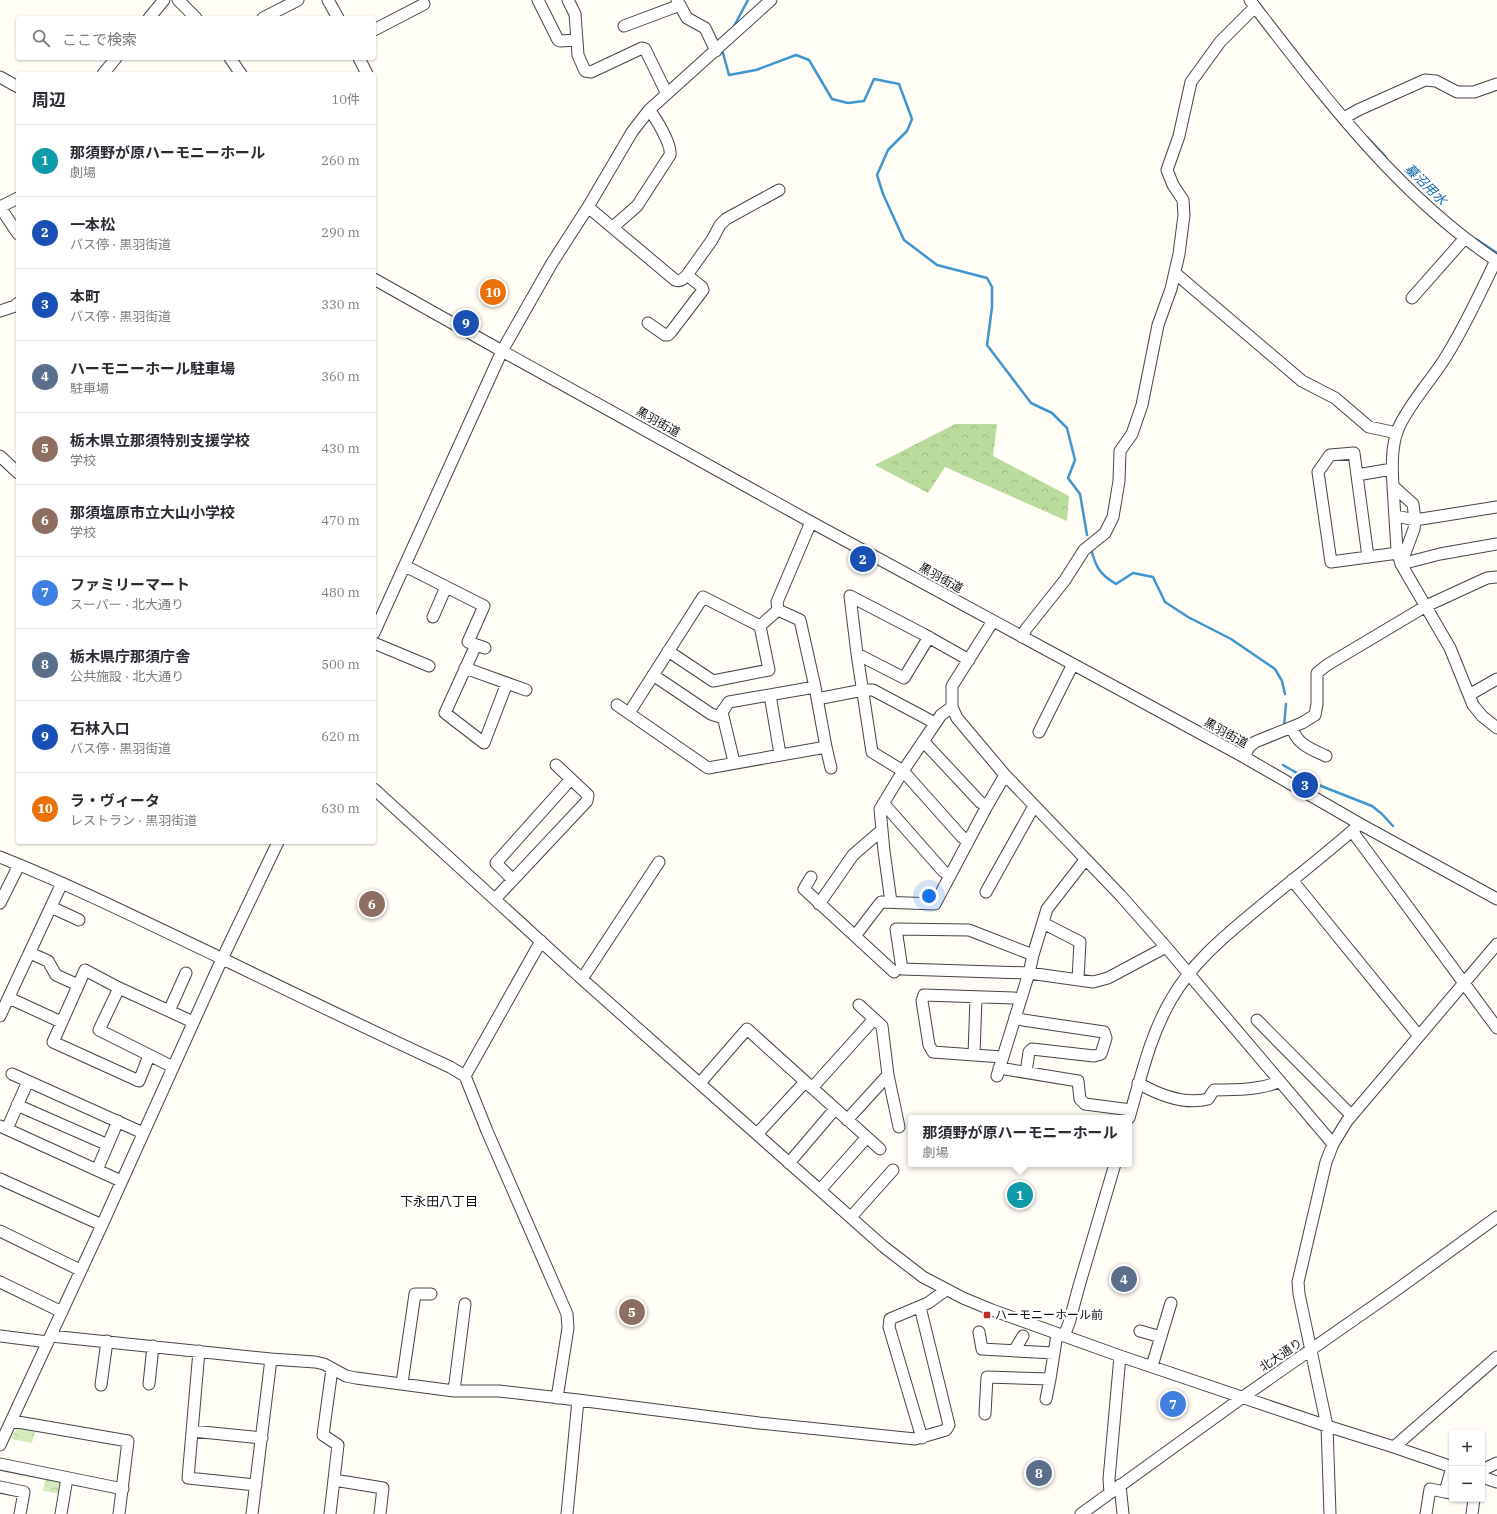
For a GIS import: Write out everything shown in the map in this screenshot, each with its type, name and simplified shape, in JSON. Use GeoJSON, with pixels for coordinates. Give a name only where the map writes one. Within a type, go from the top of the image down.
{"type":"FeatureCollection","features":[{"type":"Feature","properties":{"kind":"street"},"geometry":{"type":"LineString","coordinates":[[151,16],[164,0]]}},
{"type":"Feature","properties":{"kind":"street"},"geometry":{"type":"LineString","coordinates":[[178,0],[194,16]]}},
{"type":"Feature","properties":{"kind":"street"},"geometry":{"type":"LineString","coordinates":[[267,16],[298,0]]}},
{"type":"Feature","properties":{"kind":"street"},"geometry":{"type":"LineString","coordinates":[[538,0],[558,40],[577,40]]}},
{"type":"Feature","properties":{"kind":"street"},"geometry":{"type":"LineString","coordinates":[[568,0],[574,14],[578,55],[583,68],[587,73],[639,48],[645,49],[667,94]]}},
{"type":"Feature","properties":{"kind":"street"},"geometry":{"type":"LineString","coordinates":[[376,629],[502,351],[552,263],[588,207],[632,132],[649,110],[771,0]]}},
{"type":"Feature","properties":{"kind":"street"},"geometry":{"type":"LineString","coordinates":[[333,2],[337,16]]}},
{"type":"Feature","properties":{"kind":"street"},"geometry":{"type":"LineString","coordinates":[[624,26],[678,2],[690,21],[705,28],[716,51]]}},
{"type":"Feature","properties":{"kind":"street"},"geometry":{"type":"LineString","coordinates":[[376,29],[424,4]]}},
{"type":"Feature","properties":{"kind":"street"},"geometry":{"type":"LineString","coordinates":[[1022,636],[1065,580],[1084,550],[1105,534],[1112,516],[1119,481],[1120,451],[1132,434],[1142,405],[1158,325],[1172,289],[1175,273],[1184,215],[1182,200],[1173,185],[1167,170],[1178,136],[1191,82],[1220,42],[1253,4],[1378,158],[1414,193],[1465,238],[1496,260],[1471,313],[1446,356],[1419,394],[1397,433],[1394,444],[1392,469],[1399,559],[1450,648],[1473,705],[1482,716],[1497,728]]}},
{"type":"Feature","properties":{"kind":"street"},"geometry":{"type":"LineString","coordinates":[[105,72],[114,60]]}},
{"type":"Feature","properties":{"kind":"street"},"geometry":{"type":"LineString","coordinates":[[231,60],[240,72]]}},
{"type":"Feature","properties":{"kind":"street"},"geometry":{"type":"LineString","coordinates":[[360,60],[366,72]]}},
{"type":"Feature","properties":{"kind":"street"},"geometry":{"type":"LineString","coordinates":[[0,77],[16,86]]}},
{"type":"Feature","properties":{"kind":"street"},"geometry":{"type":"LineString","coordinates":[[1344,118],[1358,110],[1425,80],[1436,81],[1457,92],[1474,92],[1497,84]]}},
{"type":"Feature","properties":{"kind":"street"},"geometry":{"type":"LineString","coordinates":[[613,227],[637,206],[670,155],[670,149],[655,118],[649,110]]}},
{"type":"Feature","properties":{"kind":"street"},"geometry":{"type":"LineString","coordinates":[[588,207],[675,280],[682,280],[712,240],[720,225],[726,219],[779,190]]}},
{"type":"Feature","properties":{"kind":"street"},"geometry":{"type":"LineString","coordinates":[[16,199],[0,207],[16,231]]}},
{"type":"Feature","properties":{"kind":"street"},"geometry":{"type":"LineString","coordinates":[[1412,298],[1465,238]]}},
{"type":"Feature","properties":{"kind":"street"},"geometry":{"type":"LineString","coordinates":[[1175,273],[1302,381],[1335,398],[1369,427],[1397,433]]}},
{"type":"Feature","properties":{"kind":"street"},"geometry":{"type":"LineString","coordinates":[[648,323],[665,335],[668,335],[671,332],[703,290],[702,287],[687,275]]}},
{"type":"Feature","properties":{"kind":"street","name":"黒羽街道"},"geometry":{"type":"LineString","coordinates":[[376,281],[811,522],[1244,757],[1356,827],[1497,899]]}},
{"type":"Feature","properties":{"kind":"street"},"geometry":{"type":"LineString","coordinates":[[0,311],[16,305]]}},
{"type":"Feature","properties":{"kind":"street"},"geometry":{"type":"LineString","coordinates":[[1368,557],[1354,453],[1330,455],[1318,472],[1331,562],[1368,557],[1399,559],[1440,554],[1497,544]]}},
{"type":"Feature","properties":{"kind":"street"},"geometry":{"type":"LineString","coordinates":[[0,456],[16,471]]}},
{"type":"Feature","properties":{"kind":"street"},"geometry":{"type":"LineString","coordinates":[[1357,475],[1392,469]]}},
{"type":"Feature","properties":{"kind":"street"},"geometry":{"type":"LineString","coordinates":[[1394,486],[1413,504],[1415,520],[1414,529],[1399,559]]}},
{"type":"Feature","properties":{"kind":"street"},"geometry":{"type":"LineString","coordinates":[[1396,516],[1415,520],[1497,507]]}},
{"type":"Feature","properties":{"kind":"street"},"geometry":{"type":"LineString","coordinates":[[778,610],[777,602],[811,522]]}},
{"type":"Feature","properties":{"kind":"street"},"geometry":{"type":"LineString","coordinates":[[405,566],[484,606],[468,642],[480,647],[465,668],[445,713],[484,743],[507,683]]}},
{"type":"Feature","properties":{"kind":"street"},"geometry":{"type":"LineString","coordinates":[[1244,757],[1255,742],[1310,719],[1314,715],[1318,704],[1317,673],[1327,665],[1426,606],[1487,578],[1497,577]]}},
{"type":"Feature","properties":{"kind":"street"},"geometry":{"type":"LineString","coordinates":[[433,617],[446,587]]}},
{"type":"Feature","properties":{"kind":"street"},"geometry":{"type":"LineString","coordinates":[[968,842],[960,836],[903,772],[872,752],[850,596],[929,637],[969,660]]}},
{"type":"Feature","properties":{"kind":"street"},"geometry":{"type":"LineString","coordinates":[[629,713],[703,597],[760,626]]}},
{"type":"Feature","properties":{"kind":"street"},"geometry":{"type":"LineString","coordinates":[[760,626],[778,610]]}},
{"type":"Feature","properties":{"kind":"street"},"geometry":{"type":"LineString","coordinates":[[778,610],[800,620],[831,768]]}},
{"type":"Feature","properties":{"kind":"street"},"geometry":{"type":"LineString","coordinates":[[993,621],[952,686],[952,707],[957,718],[1005,775],[1121,896],[1333,1144]]}},
{"type":"Feature","properties":{"kind":"street"},"geometry":{"type":"LineString","coordinates":[[668,651],[713,681],[769,670],[760,626]]}},
{"type":"Feature","properties":{"kind":"street"},"geometry":{"type":"LineString","coordinates":[[857,654],[904,678],[929,637]]}},
{"type":"Feature","properties":{"kind":"street"},"geometry":{"type":"LineString","coordinates":[[376,644],[429,666]]}},
{"type":"Feature","properties":{"kind":"street"},"geometry":{"type":"LineString","coordinates":[[1039,732],[1073,664]]}},
{"type":"Feature","properties":{"kind":"street"},"geometry":{"type":"LineString","coordinates":[[465,668],[526,690]]}},
{"type":"Feature","properties":{"kind":"street"},"geometry":{"type":"LineString","coordinates":[[653,675],[711,714],[723,718]]}},
{"type":"Feature","properties":{"kind":"street"},"geometry":{"type":"LineString","coordinates":[[1469,695],[1497,679]]}},
{"type":"Feature","properties":{"kind":"street"},"geometry":{"type":"LineString","coordinates":[[734,762],[722,712],[728,702],[815,687]]}},
{"type":"Feature","properties":{"kind":"street"},"geometry":{"type":"LineString","coordinates":[[817,699],[863,690],[873,690],[935,723]]}},
{"type":"Feature","properties":{"kind":"street"},"geometry":{"type":"LineString","coordinates":[[770,695],[780,754]]}},
{"type":"Feature","properties":{"kind":"street"},"geometry":{"type":"LineString","coordinates":[[617,705],[708,768],[826,746]]}},
{"type":"Feature","properties":{"kind":"street"},"geometry":{"type":"LineString","coordinates":[[891,902],[880,809],[935,723],[941,715],[952,707]]}},
{"type":"Feature","properties":{"kind":"street"},"geometry":{"type":"LineString","coordinates":[[1292,727],[1298,741],[1326,756]]}},
{"type":"Feature","properties":{"kind":"street"},"geometry":{"type":"LineString","coordinates":[[923,741],[980,802],[987,806]]}},
{"type":"Feature","properties":{"kind":"street"},"geometry":{"type":"LineString","coordinates":[[495,900],[587,801],[588,795],[556,765]]}},
{"type":"Feature","properties":{"kind":"street"},"geometry":{"type":"LineString","coordinates":[[855,936],[881,902],[935,904],[1005,775]]}},
{"type":"Feature","properties":{"kind":"street"},"geometry":{"type":"LineString","coordinates":[[513,880],[496,864],[571,779]]}},
{"type":"Feature","properties":{"kind":"street"},"geometry":{"type":"LineString","coordinates":[[376,791],[582,979],[789,1163],[884,1247],[923,1276],[946,1290],[992,1310],[1061,1335],[1449,1466]]}},
{"type":"Feature","properties":{"kind":"street"},"geometry":{"type":"LineString","coordinates":[[884,804],[943,871],[950,876]]}},
{"type":"Feature","properties":{"kind":"street"},"geometry":{"type":"LineString","coordinates":[[986,892],[1034,806]]}},
{"type":"Feature","properties":{"kind":"street"},"geometry":{"type":"LineString","coordinates":[[1085,860],[1047,909],[1033,955],[1029,974],[998,1072],[1026,1072],[1078,1081],[1080,1099],[1085,1104],[1130,1114],[1138,1083],[1154,1035],[1172,998],[1188,973],[1213,946],[1356,827],[1463,984],[1497,1028]]}},
{"type":"Feature","properties":{"kind":"street"},"geometry":{"type":"LineString","coordinates":[[819,904],[853,856],[882,830]]}},
{"type":"Feature","properties":{"kind":"street"},"geometry":{"type":"LineString","coordinates":[[0,1445],[102,1225],[222,959],[277,844]]}},
{"type":"Feature","properties":{"kind":"street"},"geometry":{"type":"LineString","coordinates":[[0,857],[62,883],[183,939],[450,1067],[465,1076],[487,1131],[567,1314],[568,1328],[557,1398]]}},
{"type":"Feature","properties":{"kind":"street"},"geometry":{"type":"LineString","coordinates":[[582,979],[659,862]]}},
{"type":"Feature","properties":{"kind":"street"},"geometry":{"type":"LineString","coordinates":[[0,903],[19,864]]}},
{"type":"Feature","properties":{"kind":"street"},"geometry":{"type":"LineString","coordinates":[[811,877],[804,889],[894,972]]}},
{"type":"Feature","properties":{"kind":"street"},"geometry":{"type":"LineString","coordinates":[[1292,880],[1419,1036]]}},
{"type":"Feature","properties":{"kind":"street"},"geometry":{"type":"LineString","coordinates":[[0,1016],[62,883]]}},
{"type":"Feature","properties":{"kind":"street"},"geometry":{"type":"LineString","coordinates":[[52,907],[79,920]]}},
{"type":"Feature","properties":{"kind":"street"},"geometry":{"type":"LineString","coordinates":[[1043,923],[1080,942],[1078,979]]}},
{"type":"Feature","properties":{"kind":"street"},"geometry":{"type":"LineString","coordinates":[[1033,955],[969,930],[896,929],[902,969],[1029,974],[1093,982],[1108,978],[1166,947]]}},
{"type":"Feature","properties":{"kind":"street"},"geometry":{"type":"LineString","coordinates":[[465,1076],[541,941]]}},
{"type":"Feature","properties":{"kind":"street"},"geometry":{"type":"LineString","coordinates":[[1330,1514],[1327,1426],[1299,1294],[1298,1282],[1326,1162],[1333,1144],[1351,1115],[1497,944]]}},
{"type":"Feature","properties":{"kind":"street"},"geometry":{"type":"LineString","coordinates":[[30,953],[48,961],[56,975],[78,985]]}},
{"type":"Feature","properties":{"kind":"street"},"geometry":{"type":"LineString","coordinates":[[149,1056],[139,1081],[53,1042],[85,970],[119,988],[193,1022]]}},
{"type":"Feature","properties":{"kind":"street"},"geometry":{"type":"LineString","coordinates":[[169,1011],[186,973]]}},
{"type":"Feature","properties":{"kind":"street"},"geometry":{"type":"LineString","coordinates":[[119,988],[100,1030],[173,1067]]}},
{"type":"Feature","properties":{"kind":"street"},"geometry":{"type":"LineString","coordinates":[[1002,1056],[933,1052],[929,1045],[922,1001],[924,995],[1014,998],[1020,1000]]}},
{"type":"Feature","properties":{"kind":"street"},"geometry":{"type":"LineString","coordinates":[[974,1055],[976,997]]}},
{"type":"Feature","properties":{"kind":"street"},"geometry":{"type":"LineString","coordinates":[[9,998],[62,1022]]}},
{"type":"Feature","properties":{"kind":"street"},"geometry":{"type":"LineString","coordinates":[[859,1005],[882,1026],[888,1075],[900,1127]]}},
{"type":"Feature","properties":{"kind":"street"},"geometry":{"type":"LineString","coordinates":[[1015,1017],[1023,1020],[1104,1032],[1106,1038],[1101,1054],[1094,1056],[1032,1048],[1029,1052],[1026,1072]]}},
{"type":"Feature","properties":{"kind":"street"},"geometry":{"type":"LineString","coordinates":[[757,1134],[809,1085],[874,1019]]}},
{"type":"Feature","properties":{"kind":"street"},"geometry":{"type":"LineString","coordinates":[[1257,1020],[1351,1115]]}},
{"type":"Feature","properties":{"kind":"street"},"geometry":{"type":"LineString","coordinates":[[700,1083],[747,1029],[880,1149]]}},
{"type":"Feature","properties":{"kind":"street"},"geometry":{"type":"LineString","coordinates":[[12,1074],[143,1133]]}},
{"type":"Feature","properties":{"kind":"street"},"geometry":{"type":"LineString","coordinates":[[847,1120],[888,1075]]}},
{"type":"Feature","properties":{"kind":"street"},"geometry":{"type":"LineString","coordinates":[[28,1081],[17,1105],[3,1127],[122,1181]]}},
{"type":"Feature","properties":{"kind":"street"},"geometry":{"type":"LineString","coordinates":[[1138,1083],[1155,1093],[1182,1100],[1201,1101],[1208,1099],[1214,1090],[1232,1090],[1266,1086],[1280,1081]]}},
{"type":"Feature","properties":{"kind":"street"},"geometry":{"type":"LineString","coordinates":[[17,1105],[108,1145]]}},
{"type":"Feature","properties":{"kind":"street"},"geometry":{"type":"LineString","coordinates":[[789,1163],[835,1109]]}},
{"type":"Feature","properties":{"kind":"street"},"geometry":{"type":"LineString","coordinates":[[97,1170],[118,1121]]}},
{"type":"Feature","properties":{"kind":"street"},"geometry":{"type":"LineString","coordinates":[[820,1190],[867,1137]]}},
{"type":"Feature","properties":{"kind":"street"},"geometry":{"type":"LineString","coordinates":[[1046,1399],[1054,1353],[1061,1335],[1069,1323],[1114,1167]]}},
{"type":"Feature","properties":{"kind":"street"},"geometry":{"type":"LineString","coordinates":[[851,1217],[893,1170]]}},
{"type":"Feature","properties":{"kind":"street"},"geometry":{"type":"LineString","coordinates":[[0,1179],[102,1225]]}},
{"type":"Feature","properties":{"kind":"street","name":"北大通り"},"geometry":{"type":"LineString","coordinates":[[1080,1514],[1497,1217]]}},
{"type":"Feature","properties":{"kind":"street"},"geometry":{"type":"LineString","coordinates":[[0,1231],[80,1270]]}},
{"type":"Feature","properties":{"kind":"street"},"geometry":{"type":"LineString","coordinates":[[0,1282],[62,1312]]}},
{"type":"Feature","properties":{"kind":"street"},"geometry":{"type":"LineString","coordinates":[[922,1438],[889,1327],[890,1319],[920,1307],[938,1297],[946,1290]]}},
{"type":"Feature","properties":{"kind":"street"},"geometry":{"type":"LineString","coordinates":[[402,1383],[415,1294],[431,1294]]}},
{"type":"Feature","properties":{"kind":"street"},"geometry":{"type":"LineString","coordinates":[[1152,1366],[1170,1303]]}},
{"type":"Feature","properties":{"kind":"street"},"geometry":{"type":"LineString","coordinates":[[454,1391],[465,1304]]}},
{"type":"Feature","properties":{"kind":"street"},"geometry":{"type":"LineString","coordinates":[[0,1336],[107,1342],[271,1359],[315,1362],[332,1368],[346,1376],[454,1391],[499,1391],[767,1424],[915,1439],[946,1430],[949,1425],[920,1307]]}},
{"type":"Feature","properties":{"kind":"street"},"geometry":{"type":"LineString","coordinates":[[1140,1331],[1161,1337]]}},
{"type":"Feature","properties":{"kind":"street"},"geometry":{"type":"LineString","coordinates":[[979,1332],[982,1349],[1054,1353]]}},
{"type":"Feature","properties":{"kind":"street"},"geometry":{"type":"LineString","coordinates":[[1014,1351],[1023,1336]]}},
{"type":"Feature","properties":{"kind":"street"},"geometry":{"type":"LineString","coordinates":[[101,1385],[107,1342]]}},
{"type":"Feature","properties":{"kind":"street"},"geometry":{"type":"LineString","coordinates":[[149,1384],[153,1346]]}},
{"type":"Feature","properties":{"kind":"street"},"geometry":{"type":"LineString","coordinates":[[199,1351],[188,1478],[256,1485]]}},
{"type":"Feature","properties":{"kind":"street"},"geometry":{"type":"LineString","coordinates":[[1110,1493],[1109,1479],[1120,1356]]}},
{"type":"Feature","properties":{"kind":"street"},"geometry":{"type":"LineString","coordinates":[[1394,1447],[1497,1357]]}},
{"type":"Feature","properties":{"kind":"street"},"geometry":{"type":"LineString","coordinates":[[252,1514],[271,1359]]}},
{"type":"Feature","properties":{"kind":"street"},"geometry":{"type":"LineString","coordinates":[[330,1514],[338,1445],[323,1435],[332,1368]]}},
{"type":"Feature","properties":{"kind":"street"},"geometry":{"type":"LineString","coordinates":[[985,1414],[987,1377],[1050,1379]]}},
{"type":"Feature","properties":{"kind":"street"},"geometry":{"type":"LineString","coordinates":[[567,1514],[578,1400]]}},
{"type":"Feature","properties":{"kind":"street"},"geometry":{"type":"LineString","coordinates":[[12,1421],[128,1441],[119,1514]]}},
{"type":"Feature","properties":{"kind":"street"},"geometry":{"type":"LineString","coordinates":[[192,1431],[262,1438]]}},
{"type":"Feature","properties":{"kind":"street"},"geometry":{"type":"LineString","coordinates":[[1485,1469],[1497,1463]]}},
{"type":"Feature","properties":{"kind":"street"},"geometry":{"type":"LineString","coordinates":[[0,1464],[122,1489]]}},
{"type":"Feature","properties":{"kind":"street"},"geometry":{"type":"LineString","coordinates":[[61,1514],[67,1478]]}},
{"type":"Feature","properties":{"kind":"street"},"geometry":{"type":"LineString","coordinates":[[1485,1478],[1497,1482]]}},
{"type":"Feature","properties":{"kind":"street"},"geometry":{"type":"LineString","coordinates":[[334,1480],[383,1488],[380,1514]]}},
{"type":"Feature","properties":{"kind":"street"},"geometry":{"type":"LineString","coordinates":[[1120,1485],[1123,1514]]}},
{"type":"Feature","properties":{"kind":"street"},"geometry":{"type":"LineString","coordinates":[[0,1487],[24,1492],[20,1514]]}},
{"type":"Feature","properties":{"kind":"street"},"geometry":{"type":"LineString","coordinates":[[1426,1514],[1430,1489],[1448,1492]]}},
{"type":"Feature","properties":{"kind":"street"},"geometry":{"type":"LineString","coordinates":[[1472,1514],[1474,1502]]}},
{"type":"Feature","properties":{"kind":"green space"},"geometry":{"type":"Polygon","coordinates":[[[955,424],[997,424],[993,456],[1069,496],[1067,521],[945,467],[928,493],[875,465],[955,424]]]}},
{"type":"Feature","properties":{"kind":"green space"},"geometry":{"type":"Polygon","coordinates":[[[17,1427],[36,1428],[32,1443],[11,1439],[17,1427]]]}},
{"type":"Feature","properties":{"kind":"green space"},"geometry":{"type":"Polygon","coordinates":[[[46,1476],[61,1480],[61,1494],[43,1491],[46,1476]]]}},
{"type":"Feature","properties":{"kind":"waterway"},"geometry":{"type":"LineString","coordinates":[[733,28],[748,0]]}},
{"type":"Feature","properties":{"kind":"waterway"},"geometry":{"type":"LineString","coordinates":[[723,53],[729,75],[756,70],[796,55],[809,60],[832,99],[848,103],[864,101],[874,79],[899,84],[912,119],[907,131],[888,150],[877,175],[883,194],[904,240],[937,265],[987,278],[992,287],[992,307],[987,345],[1031,403],[1052,413],[1067,428],[1075,460],[1068,478],[1080,494],[1087,535]]}},
{"type":"Feature","properties":{"kind":"waterway","name":"蟇沼用水"},"geometry":{"type":"LineString","coordinates":[[1367,137],[1385,156]]}},
{"type":"Feature","properties":{"kind":"waterway","name":"蟇沼用水"},"geometry":{"type":"LineString","coordinates":[[1476,239],[1497,253]]}},
{"type":"Feature","properties":{"kind":"waterway"},"geometry":{"type":"LineString","coordinates":[[1091,549],[1099,570],[1116,584],[1133,573],[1153,577],[1165,602],[1188,617],[1231,639],[1275,669],[1282,681],[1285,694]]}},
{"type":"Feature","properties":{"kind":"waterway"},"geometry":{"type":"LineString","coordinates":[[1284,726],[1286,704]]}},
{"type":"Feature","properties":{"kind":"waterway"},"geometry":{"type":"LineString","coordinates":[[1283,765],[1316,784],[1372,806],[1393,826]]}},
{"type":"Feature","properties":{"kind":"place","name":"ラ・ヴィータ"},"geometry":{"type":"Point","coordinates":[493,292]}},
{"type":"Feature","properties":{"kind":"place","name":"石林入口"},"geometry":{"type":"Point","coordinates":[466,323]}},
{"type":"Feature","properties":{"kind":"place","name":"一本松"},"geometry":{"type":"Point","coordinates":[863,559]}},
{"type":"Feature","properties":{"kind":"place","name":"本町"},"geometry":{"type":"Point","coordinates":[1305,785]}},
{"type":"Feature","properties":{"kind":"place","name":"那須塩原市立大山小学校"},"geometry":{"type":"Point","coordinates":[372,904]}},
{"type":"Feature","properties":{"kind":"place","name":"那須野が原ハーモニーホール"},"geometry":{"type":"Point","coordinates":[1020,1195]}},
{"type":"Feature","properties":{"kind":"place","name":"ハーモニーホール駐車場"},"geometry":{"type":"Point","coordinates":[1124,1279]}},
{"type":"Feature","properties":{"kind":"place","name":"栃木県立那須特別支援学校"},"geometry":{"type":"Point","coordinates":[632,1312]}},
{"type":"Feature","properties":{"kind":"place","name":"ハーモニーホール前"},"geometry":{"type":"Point","coordinates":[987,1315]}},
{"type":"Feature","properties":{"kind":"place","name":"ファミリーマート"},"geometry":{"type":"Point","coordinates":[1173,1404]}},
{"type":"Feature","properties":{"kind":"place","name":"栃木県庁那須庁舎"},"geometry":{"type":"Point","coordinates":[1039,1473]}},
{"type":"Feature","properties":{"kind":"district","name":"下永田八丁目"},"geometry":{"type":"Point","coordinates":[439,1201]}}]}
